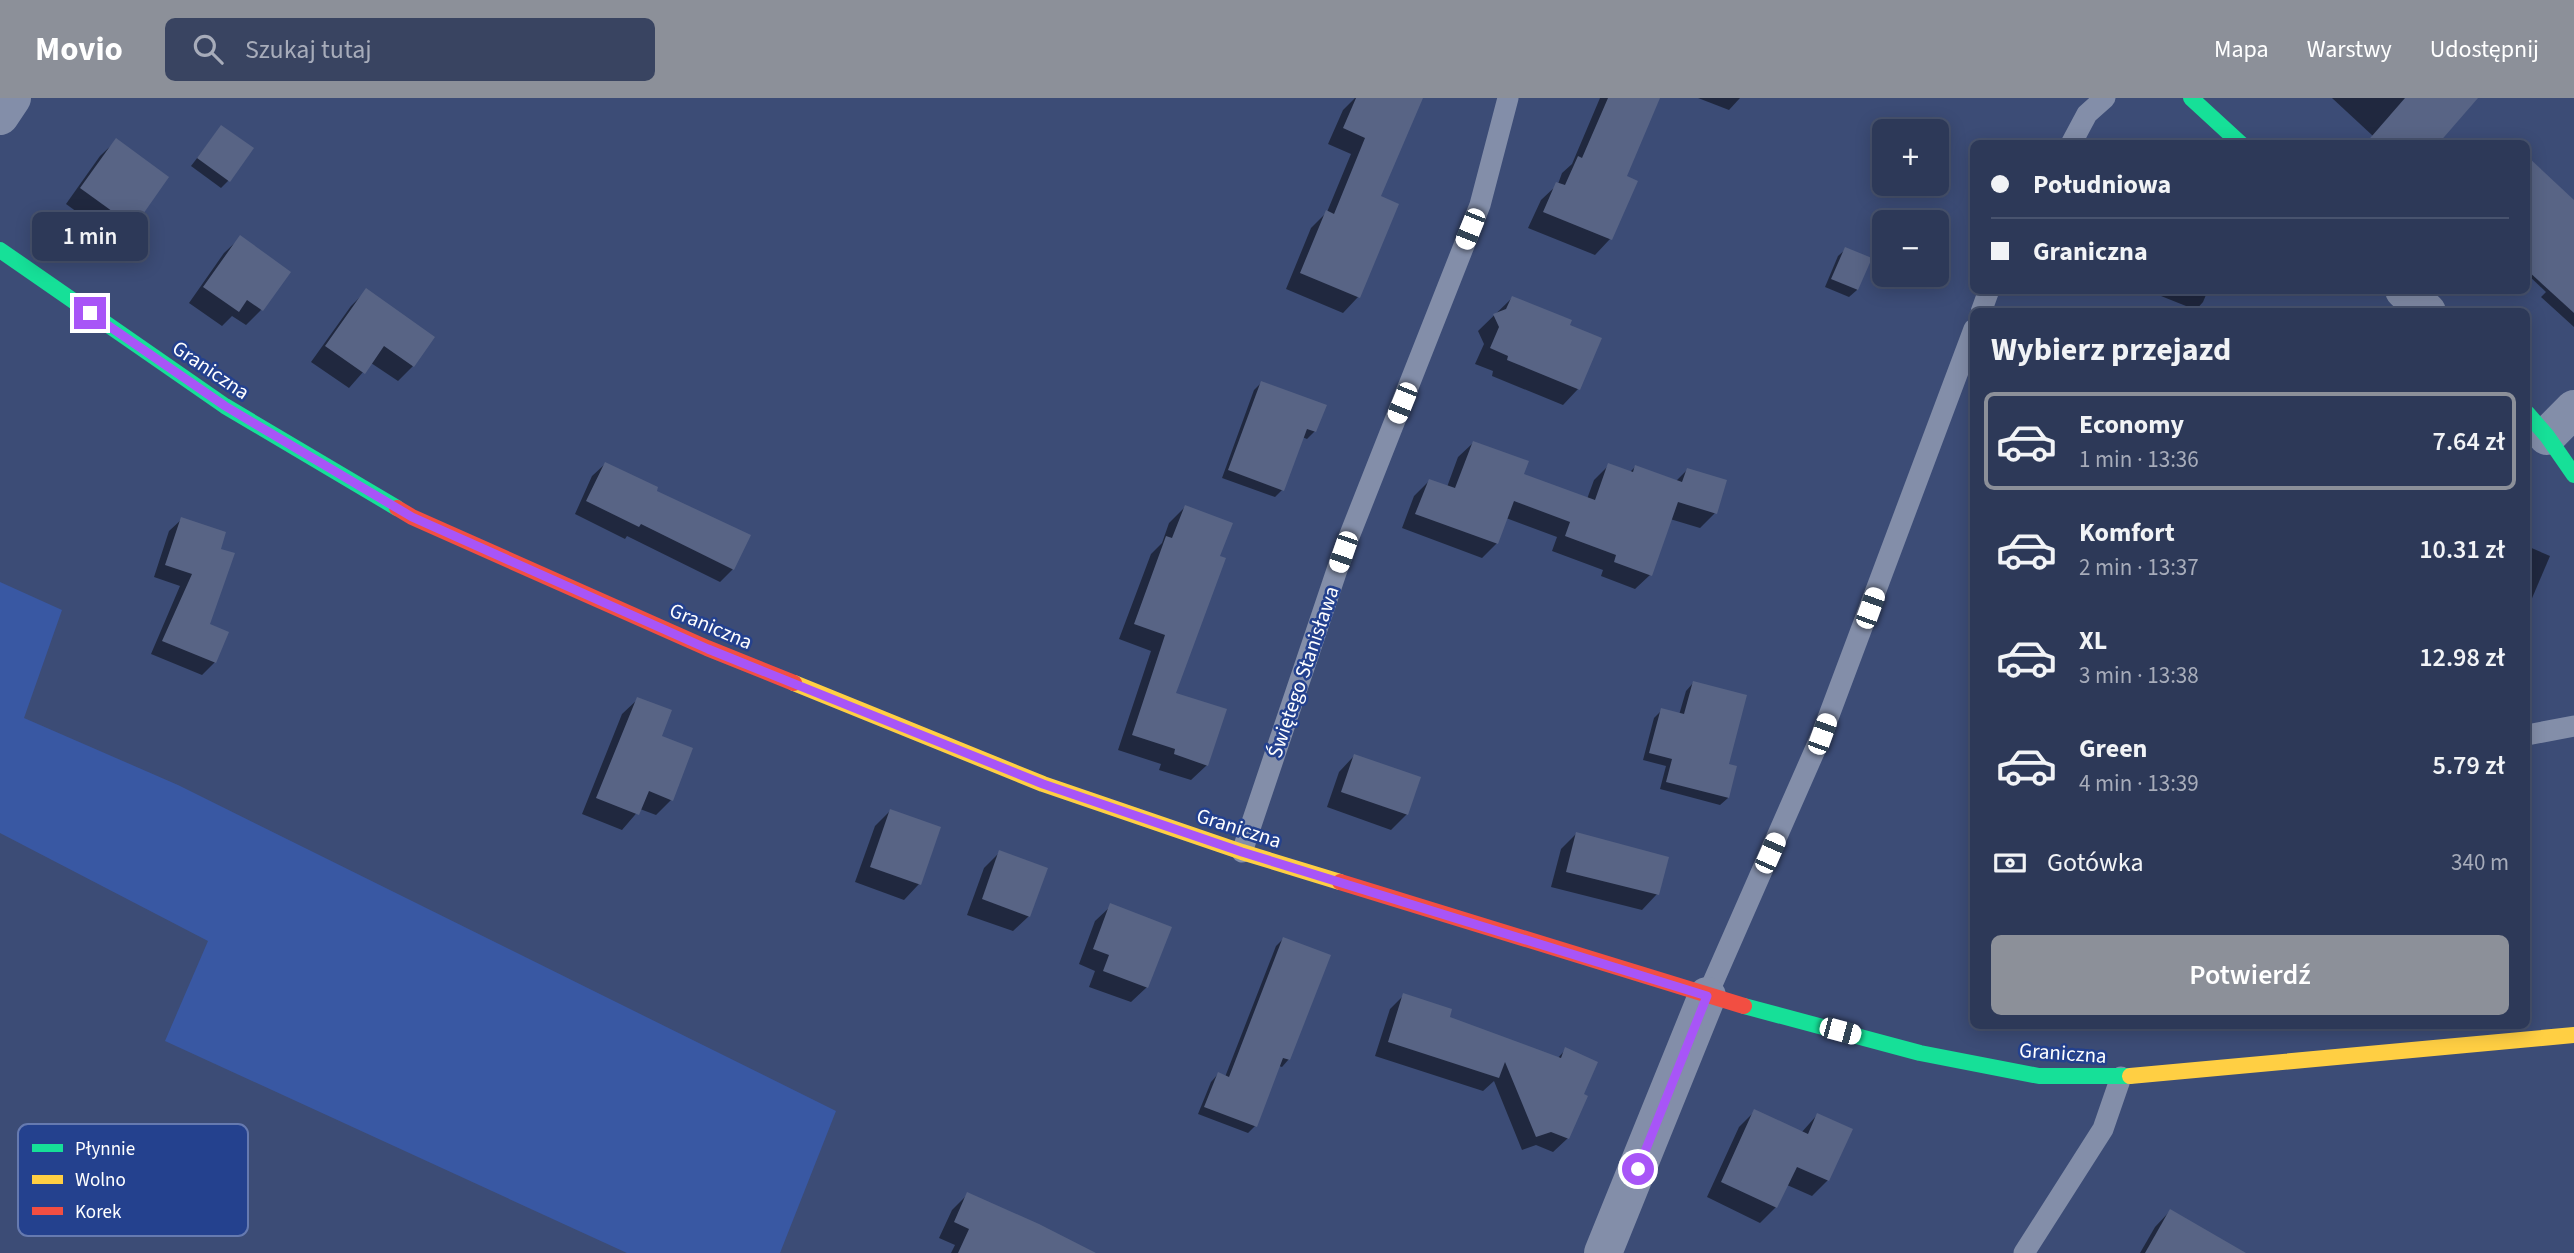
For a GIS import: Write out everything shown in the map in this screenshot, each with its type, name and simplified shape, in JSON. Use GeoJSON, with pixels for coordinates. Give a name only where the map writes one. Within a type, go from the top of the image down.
{"type":"FeatureCollection","features":[{"type":"Feature","properties":{"kind":"street"},"geometry":{"type":"LineString","coordinates":[[0,116],[12,98]]}},
{"type":"Feature","properties":{"kind":"street"},"geometry":{"type":"LineString","coordinates":[[2191,98],[2237,140]]}},
{"type":"Feature","properties":{"kind":"street","name":"Graniczna"},"geometry":{"type":"LineString","coordinates":[[0,250],[225,406],[412,517],[708,649],[1043,784],[1242,852],[1707,996],[1920,1053],[2039,1076],[2121,1077],[2574,1035]]}},
{"type":"Feature","properties":{"kind":"street"},"geometry":{"type":"LineString","coordinates":[[2408,294],[2423,308]]}},
{"type":"Feature","properties":{"kind":"street"},"geometry":{"type":"LineString","coordinates":[[2574,409],[2537,424],[2574,475]]}},
{"type":"Feature","properties":{"kind":"street"},"geometry":{"type":"LineString","coordinates":[[1604,1253],[1707,996]]}},
{"type":"Feature","properties":{"kind":"lane","name":"Świętego Stanisława"},"geometry":{"type":"LineString","coordinates":[[1242,852],[1343,552],[1480,205],[1508,98]]}},
{"type":"Feature","properties":{"kind":"lane"},"geometry":{"type":"LineString","coordinates":[[2073,140],[2087,114],[2105,98]]}},
{"type":"Feature","properties":{"kind":"lane"},"geometry":{"type":"LineString","coordinates":[[1707,996],[1822,734],[1970,340]]}},
{"type":"Feature","properties":{"kind":"lane"},"geometry":{"type":"LineString","coordinates":[[2530,734],[2574,726]]}},
{"type":"Feature","properties":{"kind":"lane"},"geometry":{"type":"LineString","coordinates":[[2024,1253],[2102,1129],[2121,1077]]}},
{"type":"Feature","properties":{"kind":"shaded area"},"geometry":{"type":"Polygon","coordinates":[[[0,582],[62,610],[24,718],[178,785],[836,1111],[780,1253],[627,1253],[165,1041],[208,941],[0,833],[0,582]]]}},
{"type":"Feature","properties":{"kind":"building"},"geometry":{"type":"Polygon","coordinates":[[[1356,98],[1423,98],[1381,196],[1399,204],[1360,298],[1300,273],[1326,210],[1334,214],[1365,138],[1343,128],[1356,98]]]}},
{"type":"Feature","properties":{"kind":"building"},"geometry":{"type":"Polygon","coordinates":[[[1608,98],[1660,98],[1627,176],[1638,181],[1612,240],[1543,212],[1556,182],[1565,185],[1578,156],[1582,158],[1608,98]]]}},
{"type":"Feature","properties":{"kind":"building"},"geometry":{"type":"Polygon","coordinates":[[[2405,98],[2478,98],[2441,140],[2368,140],[2405,98]]]}},
{"type":"Feature","properties":{"kind":"building"},"geometry":{"type":"Polygon","coordinates":[[[221,125],[254,148],[230,182],[197,158],[221,125]]]}},
{"type":"Feature","properties":{"kind":"building"},"geometry":{"type":"Polygon","coordinates":[[[116,138],[169,177],[134,227],[80,188],[116,138]]]}},
{"type":"Feature","properties":{"kind":"building"},"geometry":{"type":"Polygon","coordinates":[[[2530,159],[2574,200],[2574,313],[2530,273],[2530,159]]]}},
{"type":"Feature","properties":{"kind":"building"},"geometry":{"type":"Polygon","coordinates":[[[240,235],[291,272],[263,311],[247,300],[239,312],[203,287],[240,235]]]}},
{"type":"Feature","properties":{"kind":"building"},"geometry":{"type":"Polygon","coordinates":[[[1845,247],[1872,258],[1858,290],[1831,279],[1845,247]]]}},
{"type":"Feature","properties":{"kind":"building"},"geometry":{"type":"Polygon","coordinates":[[[366,288],[435,337],[414,367],[384,346],[365,374],[325,346],[366,288]]]}},
{"type":"Feature","properties":{"kind":"building"},"geometry":{"type":"Polygon","coordinates":[[[1512,296],[1572,320],[1570,325],[1602,338],[1580,390],[1507,360],[1508,356],[1490,348],[1499,327],[1493,314],[1506,309],[1512,296]]]}},
{"type":"Feature","properties":{"kind":"building"},"geometry":{"type":"Polygon","coordinates":[[[1261,381],[1327,405],[1316,432],[1307,429],[1284,491],[1228,470],[1261,381]]]}},
{"type":"Feature","properties":{"kind":"building"},"geometry":{"type":"Polygon","coordinates":[[[1473,441],[1529,461],[1524,474],[1595,500],[1608,463],[1633,472],[1635,465],[1682,482],[1687,468],[1727,480],[1717,514],[1678,502],[1652,576],[1614,562],[1616,555],[1565,536],[1570,522],[1514,501],[1498,544],[1415,514],[1429,479],[1455,488],[1473,441]]]}},
{"type":"Feature","properties":{"kind":"building"},"geometry":{"type":"Polygon","coordinates":[[[605,462],[658,487],[657,491],[751,535],[734,570],[641,524],[639,527],[586,501],[605,462]]]}},
{"type":"Feature","properties":{"kind":"building"},"geometry":{"type":"Polygon","coordinates":[[[1185,505],[1233,523],[1220,556],[1226,558],[1176,693],[1227,709],[1208,766],[1174,754],[1175,749],[1132,735],[1165,635],[1134,624],[1166,536],[1172,538],[1185,505]]]}},
{"type":"Feature","properties":{"kind":"building"},"geometry":{"type":"Polygon","coordinates":[[[181,517],[226,532],[221,549],[235,553],[210,624],[229,632],[216,663],[162,641],[192,574],[165,565],[181,517]]]}},
{"type":"Feature","properties":{"kind":"building"},"geometry":{"type":"Polygon","coordinates":[[[1693,681],[1747,695],[1729,764],[1737,766],[1729,798],[1666,782],[1672,759],[1649,753],[1661,708],[1684,714],[1693,681]]]}},
{"type":"Feature","properties":{"kind":"building"},"geometry":{"type":"Polygon","coordinates":[[[637,697],[672,710],[662,736],[693,748],[673,801],[649,791],[639,815],[596,798],[637,697]]]}},
{"type":"Feature","properties":{"kind":"building"},"geometry":{"type":"Polygon","coordinates":[[[1354,754],[1421,777],[1408,815],[1341,792],[1354,754]]]}},
{"type":"Feature","properties":{"kind":"building"},"geometry":{"type":"Polygon","coordinates":[[[890,809],[941,827],[921,885],[870,867],[890,809]]]}},
{"type":"Feature","properties":{"kind":"building"},"geometry":{"type":"Polygon","coordinates":[[[1576,832],[1669,857],[1659,895],[1566,872],[1576,832]]]}},
{"type":"Feature","properties":{"kind":"building"},"geometry":{"type":"Polygon","coordinates":[[[999,850],[1048,868],[1030,917],[982,899],[999,850]]]}},
{"type":"Feature","properties":{"kind":"building"},"geometry":{"type":"Polygon","coordinates":[[[1110,903],[1172,927],[1148,988],[1103,971],[1109,955],[1093,949],[1110,903]]]}},
{"type":"Feature","properties":{"kind":"building"},"geometry":{"type":"Polygon","coordinates":[[[1283,937],[1331,955],[1290,1060],[1283,1058],[1257,1127],[1204,1107],[1218,1072],[1229,1077],[1283,937]]]}},
{"type":"Feature","properties":{"kind":"building"},"geometry":{"type":"Polygon","coordinates":[[[1403,993],[1452,1009],[1450,1017],[1561,1058],[1565,1047],[1598,1062],[1584,1094],[1588,1096],[1569,1139],[1551,1132],[1536,1137],[1505,1062],[1499,1078],[1388,1042],[1403,993]]]}},
{"type":"Feature","properties":{"kind":"building"},"geometry":{"type":"Polygon","coordinates":[[[1754,1109],[1808,1134],[1817,1113],[1853,1129],[1829,1181],[1797,1167],[1777,1208],[1721,1182],[1754,1109]]]}},
{"type":"Feature","properties":{"kind":"building"},"geometry":{"type":"Polygon","coordinates":[[[967,1192],[1096,1253],[958,1253],[969,1229],[954,1222],[967,1192]]]}},
{"type":"Feature","properties":{"kind":"building"},"geometry":{"type":"Polygon","coordinates":[[[2170,1209],[2246,1253],[2145,1253],[2170,1209]]]}},
{"type":"Feature","properties":{"kind":"traffic: fast"},"geometry":{"type":"LineString","coordinates":[[2191,98],[2237,140]]}},
{"type":"Feature","properties":{"kind":"traffic: fast"},"geometry":{"type":"LineString","coordinates":[[0,250],[225,406],[397,508]]}},
{"type":"Feature","properties":{"kind":"traffic: fast"},"geometry":{"type":"LineString","coordinates":[[2530,416],[2574,475]]}},
{"type":"Feature","properties":{"kind":"traffic: fast"},"geometry":{"type":"LineString","coordinates":[[1744,1006],[1920,1053],[2039,1076],[2130,1076]]}},
{"type":"Feature","properties":{"kind":"traffic: slow"},"geometry":{"type":"LineString","coordinates":[[794,683],[1043,784],[1242,852],[1340,882]]}},
{"type":"Feature","properties":{"kind":"traffic: slow"},"geometry":{"type":"LineString","coordinates":[[2130,1076],[2574,1035]]}},
{"type":"Feature","properties":{"kind":"traffic: jam"},"geometry":{"type":"LineString","coordinates":[[397,508],[707,648],[794,683]]}},
{"type":"Feature","properties":{"kind":"traffic: jam"},"geometry":{"type":"LineString","coordinates":[[1340,882],[1744,1006]]}},
{"type":"Feature","properties":{"kind":"route"},"geometry":{"type":"LineString","coordinates":[[90,313],[225,406],[412,517],[708,649],[1043,784],[1242,852],[1707,996],[1638,1169]]}}]}
